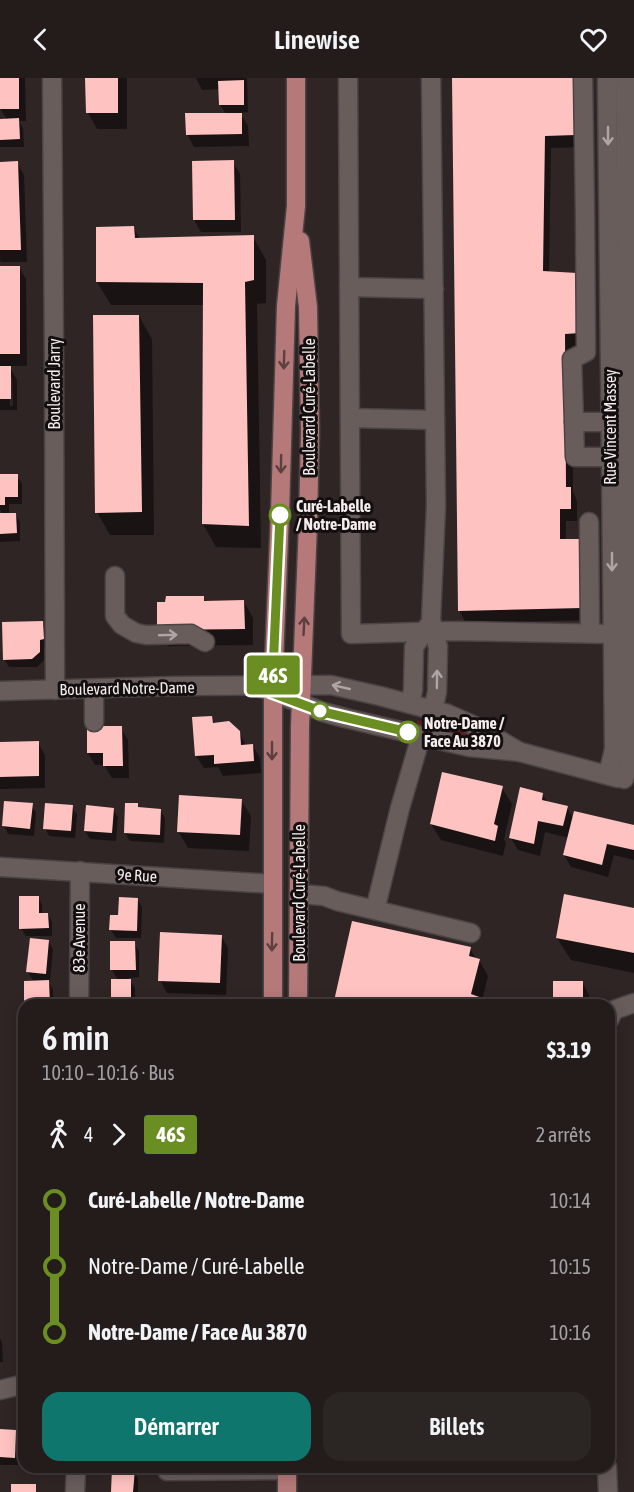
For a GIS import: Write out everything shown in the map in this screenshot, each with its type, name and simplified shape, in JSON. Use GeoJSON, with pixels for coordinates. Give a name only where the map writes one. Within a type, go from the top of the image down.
{"type":"FeatureCollection","features":[{"type":"Feature","properties":{"kind":"main road","name":"Boulevard Curé-Labelle"},"geometry":{"type":"LineString","coordinates":[[273,999],[273,884],[266,688],[280,513],[286,306],[296,206],[296,78]]}},
{"type":"Feature","properties":{"kind":"main road","name":"Boulevard Curé-Labelle"},"geometry":{"type":"LineString","coordinates":[[296,206],[308,307],[309,381],[308,523],[301,685],[298,999]]}},
{"type":"Feature","properties":{"kind":"main road"},"geometry":{"type":"LineString","coordinates":[[287,1473],[287,1492]]}},
{"type":"Feature","properties":{"kind":"street","name":"Boulevard Jarry"},"geometry":{"type":"LineString","coordinates":[[52,78],[55,690]]}},
{"type":"Feature","properties":{"kind":"street"},"geometry":{"type":"LineString","coordinates":[[348,78],[351,634],[429,628],[612,634]]}},
{"type":"Feature","properties":{"kind":"street"},"geometry":{"type":"LineString","coordinates":[[431,78],[436,506],[429,628],[438,647],[437,692],[433,710]]}},
{"type":"Feature","properties":{"kind":"street"},"geometry":{"type":"LineString","coordinates":[[583,78],[586,352]]}},
{"type":"Feature","properties":{"kind":"street","name":"Rue Vincent Massey"},"geometry":{"type":"LineString","coordinates":[[608,78],[610,352],[619,422],[610,457],[620,522],[612,634],[614,749],[622,779]]}},
{"type":"Feature","properties":{"kind":"street","name":"Rue Vincent Massey"},"geometry":{"type":"LineString","coordinates":[[622,779],[630,760],[631,742],[620,522],[619,422],[625,78]]}},
{"type":"Feature","properties":{"kind":"street"},"geometry":{"type":"LineString","coordinates":[[349,287],[434,289]]}},
{"type":"Feature","properties":{"kind":"street"},"geometry":{"type":"LineString","coordinates":[[610,352],[586,352],[572,359],[575,457],[610,457]]}},
{"type":"Feature","properties":{"kind":"street"},"geometry":{"type":"LineString","coordinates":[[350,418],[435,420]]}},
{"type":"Feature","properties":{"kind":"street"},"geometry":{"type":"LineString","coordinates":[[574,422],[619,422]]}},
{"type":"Feature","properties":{"kind":"street"},"geometry":{"type":"LineString","coordinates":[[590,633],[582,522],[620,522]]}},
{"type":"Feature","properties":{"kind":"street"},"geometry":{"type":"LineString","coordinates":[[122,576],[115,616],[122,625],[136,633],[156,636],[191,634],[205,642]]}},
{"type":"Feature","properties":{"kind":"street"},"geometry":{"type":"LineString","coordinates":[[411,704],[414,647],[429,628]]}},
{"type":"Feature","properties":{"kind":"street","name":"Boulevard Notre-Dame"},"geometry":{"type":"LineString","coordinates":[[0,691],[176,686],[266,688],[331,685],[433,710],[475,726],[520,752]]}},
{"type":"Feature","properties":{"kind":"street","name":"Boulevard Notre-Dame"},"geometry":{"type":"LineString","coordinates":[[266,688],[323,712],[469,747],[520,752],[622,779]]}},
{"type":"Feature","properties":{"kind":"street"},"geometry":{"type":"LineString","coordinates":[[94,689],[94,722]]}},
{"type":"Feature","properties":{"kind":"street"},"geometry":{"type":"LineString","coordinates":[[375,910],[400,808],[421,736]]}},
{"type":"Feature","properties":{"kind":"street","name":"9e Rue"},"geometry":{"type":"LineString","coordinates":[[0,867],[273,884]]}},
{"type":"Feature","properties":{"kind":"street","name":"83e Avenue"},"geometry":{"type":"LineString","coordinates":[[79,999],[80,871]]}},
{"type":"Feature","properties":{"kind":"street"},"geometry":{"type":"LineString","coordinates":[[299,894],[324,896],[337,902],[471,933]]}},
{"type":"Feature","properties":{"kind":"street"},"geometry":{"type":"LineString","coordinates":[[615,1010],[634,1003]]}},
{"type":"Feature","properties":{"kind":"street"},"geometry":{"type":"LineString","coordinates":[[0,1390],[18,1386]]}},
{"type":"Feature","properties":{"kind":"street"},"geometry":{"type":"LineString","coordinates":[[75,1492],[76,1473]]}},
{"type":"Feature","properties":{"kind":"street"},"geometry":{"type":"LineString","coordinates":[[607,1473],[608,1492]]}},
{"type":"Feature","properties":{"kind":"shaded area"},"geometry":{"type":"Polygon","coordinates":[[[417,721],[451,726],[471,734],[470,738],[416,725],[417,721]]]}},
{"type":"Feature","properties":{"kind":"building"},"geometry":{"type":"Polygon","coordinates":[[[0,78],[19,78],[19,109],[0,109],[0,78]]]}},
{"type":"Feature","properties":{"kind":"building"},"geometry":{"type":"Polygon","coordinates":[[[85,78],[118,78],[118,113],[86,113],[85,78]]]}},
{"type":"Feature","properties":{"kind":"building"},"geometry":{"type":"Polygon","coordinates":[[[452,78],[577,78],[576,135],[545,136],[543,271],[577,273],[580,333],[565,334],[566,487],[571,487],[571,509],[560,509],[560,539],[581,539],[582,608],[458,611],[452,78]]]}},
{"type":"Feature","properties":{"kind":"building"},"geometry":{"type":"Polygon","coordinates":[[[244,80],[244,105],[219,105],[218,81],[244,80]]]}},
{"type":"Feature","properties":{"kind":"building"},"geometry":{"type":"Polygon","coordinates":[[[185,113],[242,113],[242,134],[186,135],[185,113]]]}},
{"type":"Feature","properties":{"kind":"building"},"geometry":{"type":"Polygon","coordinates":[[[19,118],[20,139],[0,140],[0,119],[19,118]]]}},
{"type":"Feature","properties":{"kind":"building"},"geometry":{"type":"Polygon","coordinates":[[[234,160],[235,220],[193,220],[192,161],[234,160]]]}},
{"type":"Feature","properties":{"kind":"building"},"geometry":{"type":"Polygon","coordinates":[[[18,161],[21,250],[0,250],[0,162],[18,161]]]}},
{"type":"Feature","properties":{"kind":"building"},"geometry":{"type":"Polygon","coordinates":[[[134,226],[135,238],[254,235],[254,280],[245,282],[249,526],[202,524],[203,283],[96,282],[96,227],[134,226]]]}},
{"type":"Feature","properties":{"kind":"building"},"geometry":{"type":"Polygon","coordinates":[[[0,266],[20,266],[20,354],[0,354],[0,266]]]}},
{"type":"Feature","properties":{"kind":"building"},"geometry":{"type":"Polygon","coordinates":[[[93,315],[139,315],[142,512],[95,513],[93,315]]]}},
{"type":"Feature","properties":{"kind":"building"},"geometry":{"type":"Polygon","coordinates":[[[0,366],[11,366],[11,399],[0,399],[0,366]]]}},
{"type":"Feature","properties":{"kind":"building"},"geometry":{"type":"Polygon","coordinates":[[[0,474],[18,474],[18,497],[5,497],[5,505],[0,505],[0,474]]]}},
{"type":"Feature","properties":{"kind":"building"},"geometry":{"type":"Polygon","coordinates":[[[0,513],[16,513],[17,533],[0,534],[0,513]]]}},
{"type":"Feature","properties":{"kind":"building"},"geometry":{"type":"Polygon","coordinates":[[[166,596],[204,596],[204,601],[244,600],[245,629],[157,630],[157,602],[165,602],[166,596]]]}},
{"type":"Feature","properties":{"kind":"building"},"geometry":{"type":"Polygon","coordinates":[[[43,621],[44,639],[40,640],[40,652],[32,659],[3,660],[2,622],[43,621]]]}},
{"type":"Feature","properties":{"kind":"building"},"geometry":{"type":"Polygon","coordinates":[[[212,716],[213,723],[229,721],[240,731],[241,745],[253,744],[254,761],[214,764],[214,755],[195,756],[192,717],[212,716]]]}},
{"type":"Feature","properties":{"kind":"building"},"geometry":{"type":"Polygon","coordinates":[[[87,726],[122,726],[123,766],[103,766],[103,753],[87,753],[87,726]]]}},
{"type":"Feature","properties":{"kind":"building"},"geometry":{"type":"Polygon","coordinates":[[[39,741],[39,776],[0,777],[0,742],[39,741]]]}},
{"type":"Feature","properties":{"kind":"building"},"geometry":{"type":"Polygon","coordinates":[[[442,772],[503,786],[494,824],[498,826],[495,841],[430,824],[442,772]]]}},
{"type":"Feature","properties":{"kind":"building"},"geometry":{"type":"Polygon","coordinates":[[[520,787],[543,793],[542,800],[568,806],[563,826],[538,821],[534,844],[509,838],[520,787]]]}},
{"type":"Feature","properties":{"kind":"building"},"geometry":{"type":"Polygon","coordinates":[[[179,795],[242,799],[240,835],[177,832],[179,795]]]}},
{"type":"Feature","properties":{"kind":"building"},"geometry":{"type":"Polygon","coordinates":[[[4,801],[33,803],[30,829],[2,826],[4,801]]]}},
{"type":"Feature","properties":{"kind":"building"},"geometry":{"type":"Polygon","coordinates":[[[45,803],[73,805],[71,831],[43,829],[45,803]]]}},
{"type":"Feature","properties":{"kind":"building"},"geometry":{"type":"Polygon","coordinates":[[[125,803],[138,803],[138,807],[161,809],[160,835],[124,833],[125,803]]]}},
{"type":"Feature","properties":{"kind":"building"},"geometry":{"type":"Polygon","coordinates":[[[86,805],[114,808],[112,833],[84,831],[86,805]]]}},
{"type":"Feature","properties":{"kind":"building"},"geometry":{"type":"Polygon","coordinates":[[[574,811],[634,825],[634,850],[607,844],[602,865],[563,855],[574,811]]]}},
{"type":"Feature","properties":{"kind":"building"},"geometry":{"type":"Polygon","coordinates":[[[564,894],[634,908],[634,953],[556,938],[564,894]]]}},
{"type":"Feature","properties":{"kind":"building"},"geometry":{"type":"Polygon","coordinates":[[[19,896],[39,896],[39,913],[48,913],[49,928],[19,929],[19,896]]]}},
{"type":"Feature","properties":{"kind":"building"},"geometry":{"type":"Polygon","coordinates":[[[119,897],[138,898],[137,931],[109,930],[110,915],[118,915],[119,897]]]}},
{"type":"Feature","properties":{"kind":"building"},"geometry":{"type":"Polygon","coordinates":[[[352,921],[471,947],[469,956],[480,959],[471,994],[482,999],[334,999],[352,921]]]}},
{"type":"Feature","properties":{"kind":"building"},"geometry":{"type":"Polygon","coordinates":[[[160,932],[222,935],[220,983],[158,981],[160,932]]]}},
{"type":"Feature","properties":{"kind":"building"},"geometry":{"type":"Polygon","coordinates":[[[30,938],[49,940],[46,974],[26,972],[30,938]]]}},
{"type":"Feature","properties":{"kind":"building"},"geometry":{"type":"Polygon","coordinates":[[[110,941],[135,941],[136,970],[110,970],[110,941]]]}},
{"type":"Feature","properties":{"kind":"building"},"geometry":{"type":"Polygon","coordinates":[[[111,979],[131,979],[131,999],[111,999],[111,979]]]}},
{"type":"Feature","properties":{"kind":"building"},"geometry":{"type":"Polygon","coordinates":[[[49,980],[50,999],[24,999],[24,981],[49,980]]]}},
{"type":"Feature","properties":{"kind":"building"},"geometry":{"type":"Polygon","coordinates":[[[553,981],[583,981],[583,999],[553,999],[553,981]]]}},
{"type":"Feature","properties":{"kind":"building"},"geometry":{"type":"Polygon","coordinates":[[[0,1429],[16,1430],[15,1458],[0,1457],[0,1429]]]}},
{"type":"Feature","properties":{"kind":"building"},"geometry":{"type":"Polygon","coordinates":[[[112,1473],[135,1473],[133,1492],[111,1492],[112,1473]]]}},
{"type":"Feature","properties":{"kind":"building"},"geometry":{"type":"Polygon","coordinates":[[[11,1484],[36,1484],[36,1492],[11,1492],[11,1484]]]}},
{"type":"Feature","properties":{"kind":"bus line","name":"46S"},"geometry":{"type":"LineString","coordinates":[[280,515],[272,693],[323,712],[408,732]]}},
{"type":"Feature","properties":{"kind":"place","name":"Curé-Labelle / Notre-Dame"},"geometry":{"type":"Point","coordinates":[280,515]}},
{"type":"Feature","properties":{"kind":"place","name":"Notre-Dame / Face Au 3870"},"geometry":{"type":"Point","coordinates":[408,732]}}]}
